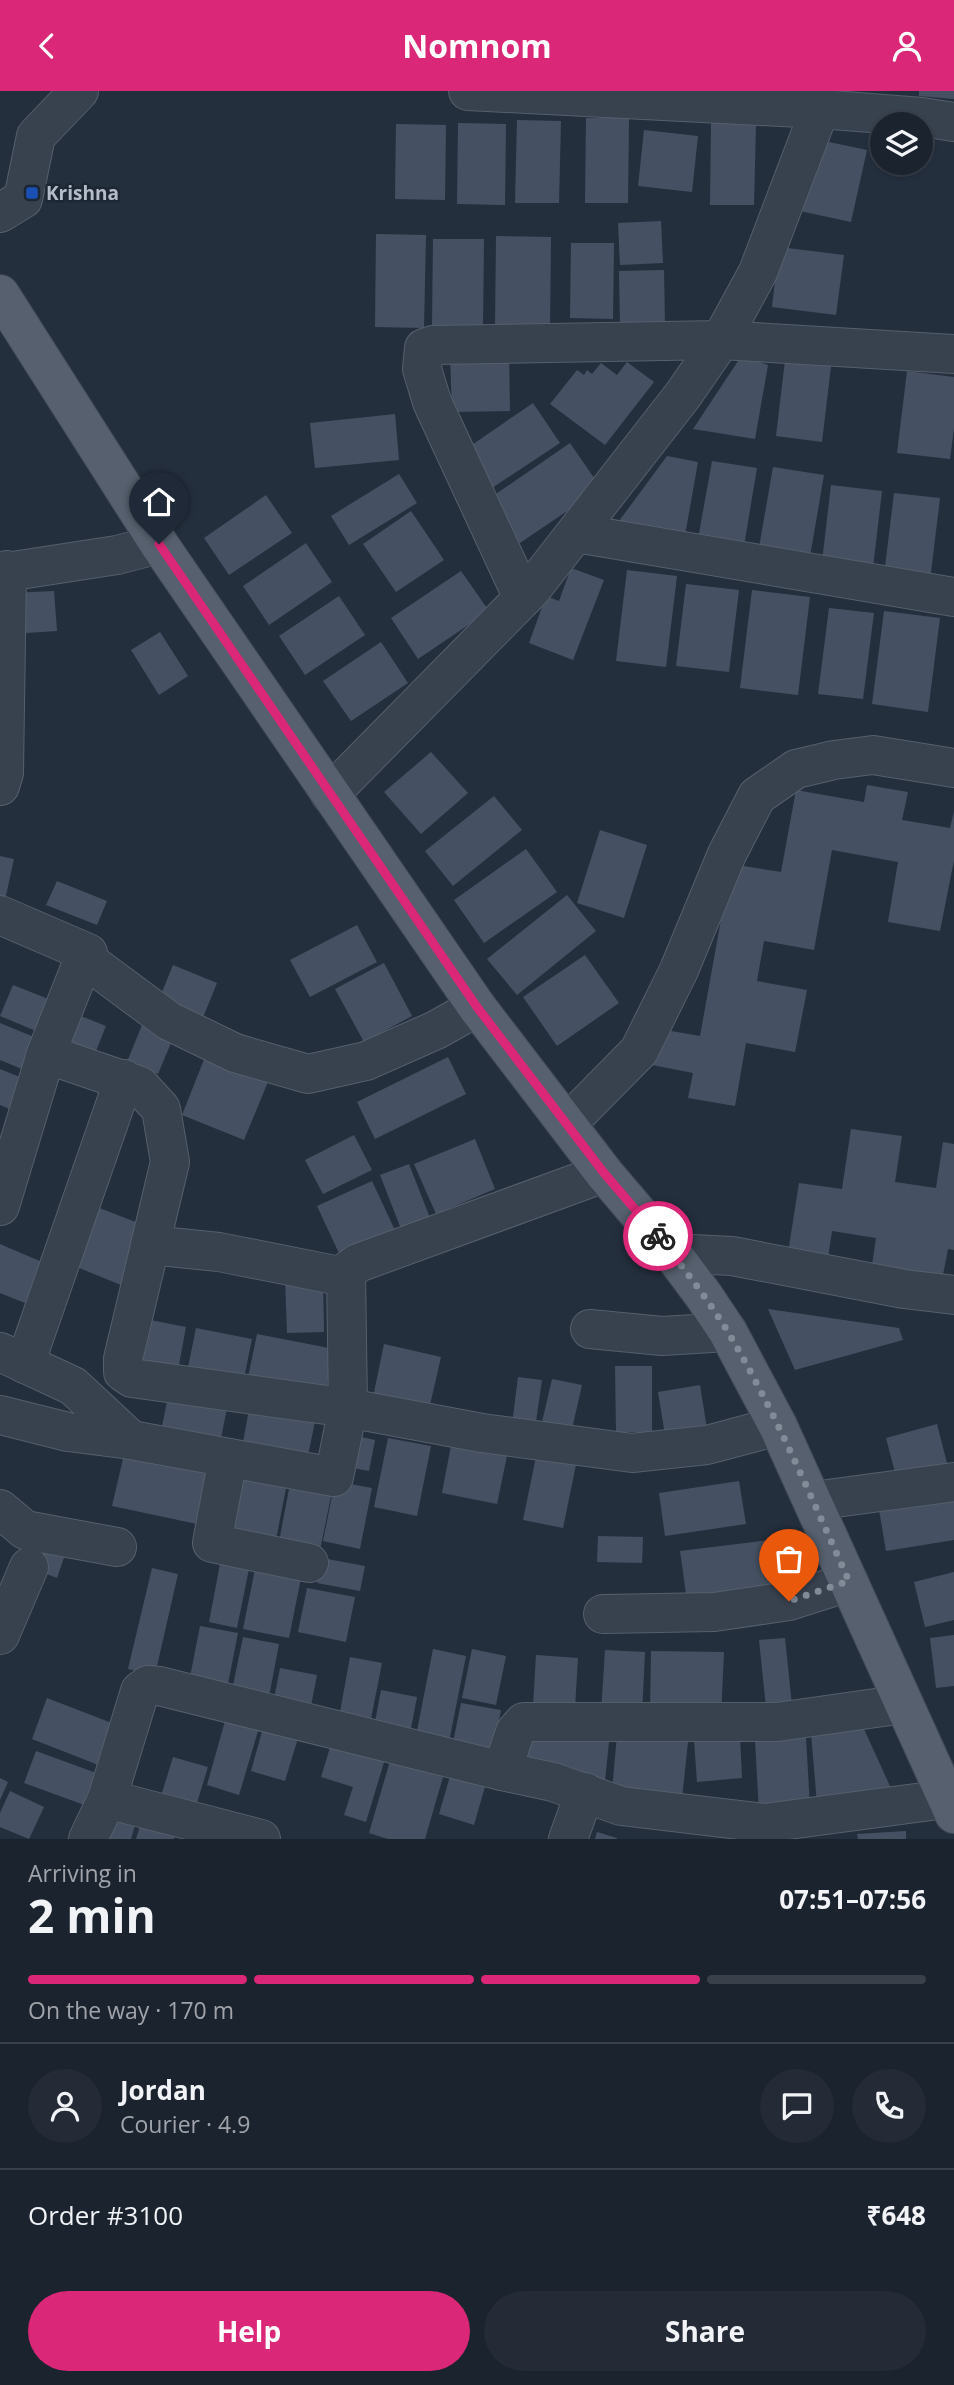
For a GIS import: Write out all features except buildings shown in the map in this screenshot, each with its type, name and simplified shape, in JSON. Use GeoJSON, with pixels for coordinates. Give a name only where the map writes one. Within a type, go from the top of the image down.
{"type":"FeatureCollection","features":[{"type":"Feature","properties":{"kind":"main road"},"geometry":{"type":"LineString","coordinates":[[0,294],[159,544],[477,1007],[604,1173],[672,1253],[728,1332],[778,1426],[950,1807]]}},
{"type":"Feature","properties":{"kind":"street"},"geometry":{"type":"LineString","coordinates":[[0,213],[23,199],[36,136],[79,91]]}},
{"type":"Feature","properties":{"kind":"street"},"geometry":{"type":"LineString","coordinates":[[468,91],[688,97],[820,109],[910,104],[954,122]]}},
{"type":"Feature","properties":{"kind":"street"},"geometry":{"type":"LineString","coordinates":[[330,794],[523,598],[684,395],[721,340],[758,272],[820,109]]}},
{"type":"Feature","properties":{"kind":"street"},"geometry":{"type":"LineString","coordinates":[[523,598],[432,402],[422,369],[425,348],[442,344],[721,340],[954,354]]}},
{"type":"Feature","properties":{"kind":"street"},"geometry":{"type":"LineString","coordinates":[[576,533],[954,597]]}},
{"type":"Feature","properties":{"kind":"street"},"geometry":{"type":"LineString","coordinates":[[0,786],[4,773],[3,572],[117,555],[159,544]]}},
{"type":"Feature","properties":{"kind":"street"},"geometry":{"type":"LineString","coordinates":[[567,1124],[639,1051],[679,970],[727,854],[757,796],[796,769],[834,760],[873,755],[954,768]]}},
{"type":"Feature","properties":{"kind":"street"},"geometry":{"type":"LineString","coordinates":[[0,915],[88,953],[46,1053],[0,1206]]}},
{"type":"Feature","properties":{"kind":"street"},"geometry":{"type":"LineString","coordinates":[[84,958],[169,1021],[235,1053],[308,1074],[366,1061],[436,1030],[477,1007]]}},
{"type":"Feature","properties":{"kind":"street"},"geometry":{"type":"LineString","coordinates":[[46,1053],[140,1086],[161,1109],[170,1162],[123,1359],[123,1372],[132,1378],[348,1408],[482,1433],[632,1453],[707,1445],[778,1426]]}},
{"type":"Feature","properties":{"kind":"street"},"geometry":{"type":"LineString","coordinates":[[124,1079],[13,1358],[73,1386],[131,1440]]}},
{"type":"Feature","properties":{"kind":"street"},"geometry":{"type":"LineString","coordinates":[[0,1415],[68,1431],[334,1477],[348,1408],[346,1272],[358,1263],[604,1173]]}},
{"type":"Feature","properties":{"kind":"street"},"geometry":{"type":"LineString","coordinates":[[150,1245],[219,1252],[345,1277]]}},
{"type":"Feature","properties":{"kind":"street"},"geometry":{"type":"LineString","coordinates":[[672,1253],[732,1257],[904,1289],[954,1295]]}},
{"type":"Feature","properties":{"kind":"street"},"geometry":{"type":"LineString","coordinates":[[590,1329],[662,1336],[728,1332]]}},
{"type":"Feature","properties":{"kind":"street"},"geometry":{"type":"LineString","coordinates":[[228,1458],[212,1543],[309,1563]]}},
{"type":"Feature","properties":{"kind":"street"},"geometry":{"type":"LineString","coordinates":[[813,1501],[954,1482]]}},
{"type":"Feature","properties":{"kind":"street"},"geometry":{"type":"LineString","coordinates":[[0,1510],[25,1530],[117,1547]]}},
{"type":"Feature","properties":{"kind":"street"},"geometry":{"type":"LineString","coordinates":[[2,1626],[29,1567]]}},
{"type":"Feature","properties":{"kind":"street"},"geometry":{"type":"LineString","coordinates":[[603,1614],[714,1612],[789,1601],[849,1581]]}},
{"type":"Feature","properties":{"kind":"street"},"geometry":{"type":"LineString","coordinates":[[88,1839],[107,1799],[140,1691],[148,1685],[553,1782],[621,1806],[762,1831],[950,1807]]}},
{"type":"Feature","properties":{"kind":"street"},"geometry":{"type":"LineString","coordinates":[[502,1771],[515,1732],[524,1722],[777,1722],[904,1704]]}},
{"type":"Feature","properties":{"kind":"street"},"geometry":{"type":"LineString","coordinates":[[568,1839],[585,1792]]}},
{"type":"Feature","properties":{"kind":"street"},"geometry":{"type":"LineString","coordinates":[[107,1799],[261,1839]]}},
{"type":"Feature","properties":{"kind":"way so far"},"geometry":{"type":"LineString","coordinates":[[658,1236],[728,1332],[778,1426],[849,1581],[789,1601]]}},
{"type":"Feature","properties":{"kind":"place","name":"Krishna"},"geometry":{"type":"Point","coordinates":[32,193]}},
{"type":"Feature","properties":{"kind":"route"},"geometry":{"type":"LineString","coordinates":[[159,544],[477,1007],[604,1173],[658,1236]]}}]}
